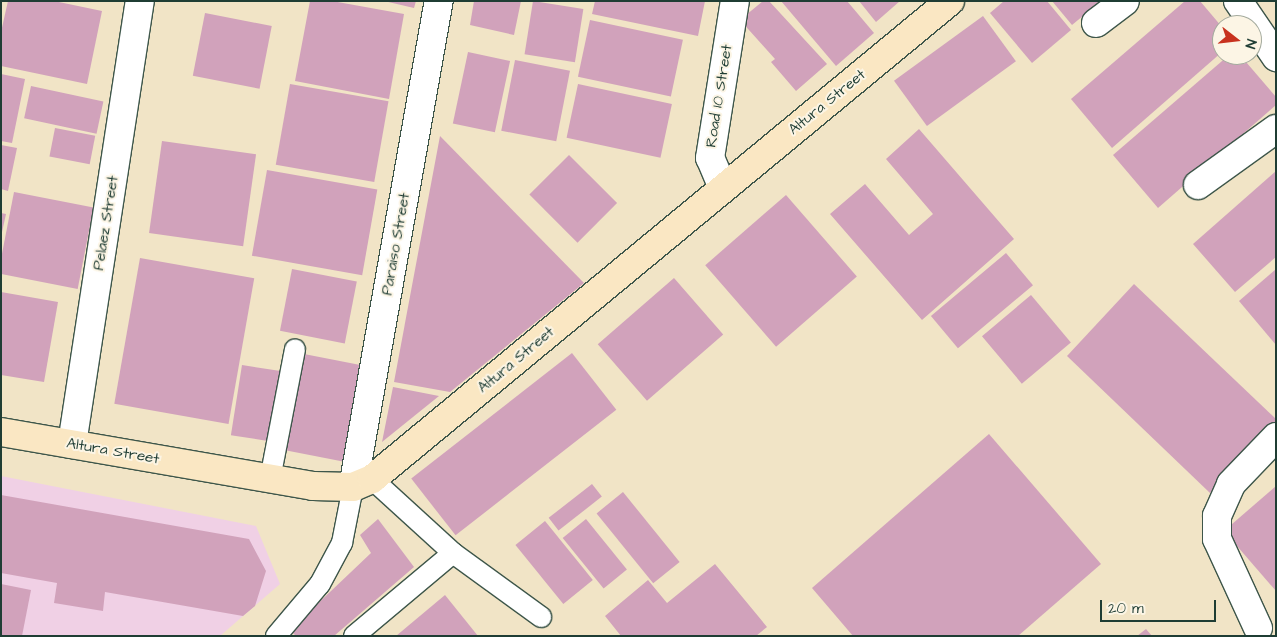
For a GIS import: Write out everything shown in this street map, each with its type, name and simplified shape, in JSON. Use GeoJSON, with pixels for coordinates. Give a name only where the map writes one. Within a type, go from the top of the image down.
{"type":"FeatureCollection","features":[{"type":"Feature","properties":{"kind":"street","name":"Pelaez Street"},"geometry":{"type":"LineString","coordinates":[[72,444],[140,1]]}},
{"type":"Feature","properties":{"kind":"street","name":"Paraiso Street"},"geometry":{"type":"LineString","coordinates":[[363,483],[439,1]]}},
{"type":"Feature","properties":{"kind":"street","name":"Road 10 Street"},"geometry":{"type":"LineString","coordinates":[[723,188],[710,158],[734,1]]}},
{"type":"Feature","properties":{"kind":"street","name":"Altura Street"},"geometry":{"type":"LineString","coordinates":[[1,432],[314,486],[363,483],[950,1]]}},
{"type":"Feature","properties":{"kind":"street"},"geometry":{"type":"LineString","coordinates":[[1096,23],[1124,1]]}},
{"type":"Feature","properties":{"kind":"street"},"geometry":{"type":"LineString","coordinates":[[1238,1],[1276,57]]}},
{"type":"Feature","properties":{"kind":"street"},"geometry":{"type":"LineString","coordinates":[[1198,185],[1276,128]]}},
{"type":"Feature","properties":{"kind":"street"},"geometry":{"type":"LineString","coordinates":[[1258,628],[1218,539],[1217,516],[1231,484],[1276,437]]}},
{"type":"Feature","properties":{"kind":"lane"},"geometry":{"type":"LineString","coordinates":[[270,478],[295,349]]}},
{"type":"Feature","properties":{"kind":"lane"},"geometry":{"type":"LineString","coordinates":[[276,636],[320,584],[342,543],[363,483],[453,553],[541,617]]}},
{"type":"Feature","properties":{"kind":"lane"},"geometry":{"type":"LineString","coordinates":[[354,636],[453,553]]}},
{"type":"Feature","properties":{"kind":"shaded area"},"geometry":{"type":"Polygon","coordinates":[[[1,476],[256,526],[280,584],[220,636],[1,636],[1,476]]]}},
{"type":"Feature","properties":{"kind":"building"},"geometry":{"type":"Polygon","coordinates":[[[8,1],[54,1],[102,11],[87,84],[1,66],[1,32],[8,1]]]}},
{"type":"Feature","properties":{"kind":"building"},"geometry":{"type":"Polygon","coordinates":[[[310,1],[332,1],[404,14],[389,99],[295,81],[310,1]]]}},
{"type":"Feature","properties":{"kind":"building"},"geometry":{"type":"Polygon","coordinates":[[[384,1],[416,1],[414,8],[384,1]]]}},
{"type":"Feature","properties":{"kind":"building"},"geometry":{"type":"Polygon","coordinates":[[[474,1],[521,1],[514,35],[470,25],[474,1]]]}},
{"type":"Feature","properties":{"kind":"building"},"geometry":{"type":"Polygon","coordinates":[[[533,1],[583,9],[575,62],[525,54],[533,1]]]}},
{"type":"Feature","properties":{"kind":"building"},"geometry":{"type":"Polygon","coordinates":[[[595,1],[705,1],[698,36],[592,14],[595,1]]]}},
{"type":"Feature","properties":{"kind":"building"},"geometry":{"type":"Polygon","coordinates":[[[763,1],[769,1],[827,64],[796,91],[771,62],[775,59],[740,20],[763,1]]]}},
{"type":"Feature","properties":{"kind":"building"},"geometry":{"type":"Polygon","coordinates":[[[781,1],[847,1],[874,33],[836,66],[781,1]]]}},
{"type":"Feature","properties":{"kind":"building"},"geometry":{"type":"Polygon","coordinates":[[[859,1],[900,1],[876,22],[859,1]]]}},
{"type":"Feature","properties":{"kind":"building"},"geometry":{"type":"Polygon","coordinates":[[[1004,1],[1047,1],[1071,30],[1032,63],[990,13],[1004,1]]]}},
{"type":"Feature","properties":{"kind":"building"},"geometry":{"type":"Polygon","coordinates":[[[1052,1],[1101,1],[1072,25],[1052,1]]]}},
{"type":"Feature","properties":{"kind":"building"},"geometry":{"type":"Polygon","coordinates":[[[1185,1],[1200,1],[1212,15],[1212,61],[1112,148],[1071,99],[1185,1]]]}},
{"type":"Feature","properties":{"kind":"building"},"geometry":{"type":"Polygon","coordinates":[[[205,13],[272,26],[260,89],[193,76],[205,13]]]}},
{"type":"Feature","properties":{"kind":"building"},"geometry":{"type":"Polygon","coordinates":[[[983,16],[1016,61],[927,126],[894,81],[983,16]]]}},
{"type":"Feature","properties":{"kind":"building"},"geometry":{"type":"Polygon","coordinates":[[[590,20],[683,40],[671,96],[578,77],[590,20]]]}},
{"type":"Feature","properties":{"kind":"building"},"geometry":{"type":"Polygon","coordinates":[[[468,52],[510,61],[495,132],[453,123],[468,52]]]}},
{"type":"Feature","properties":{"kind":"building"},"geometry":{"type":"Polygon","coordinates":[[[515,60],[570,71],[556,141],[501,131],[515,60]]]}},
{"type":"Feature","properties":{"kind":"building"},"geometry":{"type":"Polygon","coordinates":[[[1217,65],[1249,65],[1276,97],[1276,105],[1158,208],[1113,155],[1217,65]]]}},
{"type":"Feature","properties":{"kind":"building"},"geometry":{"type":"Polygon","coordinates":[[[1,74],[25,79],[12,143],[1,141],[1,74]]]}},
{"type":"Feature","properties":{"kind":"building"},"geometry":{"type":"Polygon","coordinates":[[[290,84],[388,101],[374,182],[276,165],[290,84]]]}},
{"type":"Feature","properties":{"kind":"building"},"geometry":{"type":"Polygon","coordinates":[[[578,84],[672,104],[660,158],[567,138],[578,84]]]}},
{"type":"Feature","properties":{"kind":"building"},"geometry":{"type":"Polygon","coordinates":[[[31,86],[103,101],[97,134],[24,118],[31,86]]]}},
{"type":"Feature","properties":{"kind":"building"},"geometry":{"type":"Polygon","coordinates":[[[55,128],[95,136],[90,164],[49,156],[55,128]]]}},
{"type":"Feature","properties":{"kind":"building"},"geometry":{"type":"Polygon","coordinates":[[[919,129],[1014,239],[922,320],[830,214],[865,184],[909,235],[933,214],[886,159],[919,129]]]}},
{"type":"Feature","properties":{"kind":"building"},"geometry":{"type":"Polygon","coordinates":[[[440,136],[584,283],[450,392],[394,382],[440,136]]]}},
{"type":"Feature","properties":{"kind":"building"},"geometry":{"type":"Polygon","coordinates":[[[162,141],[256,154],[243,246],[149,233],[162,141]]]}},
{"type":"Feature","properties":{"kind":"building"},"geometry":{"type":"Polygon","coordinates":[[[1,145],[17,148],[8,191],[1,189],[1,145]]]}},
{"type":"Feature","properties":{"kind":"building"},"geometry":{"type":"Polygon","coordinates":[[[569,155],[617,203],[577,243],[529,195],[569,155]]]}},
{"type":"Feature","properties":{"kind":"building"},"geometry":{"type":"Polygon","coordinates":[[[267,170],[377,189],[362,275],[252,256],[267,170]]]}},
{"type":"Feature","properties":{"kind":"building"},"geometry":{"type":"Polygon","coordinates":[[[1276,171],[1276,257],[1235,292],[1193,244],[1276,171]]]}},
{"type":"Feature","properties":{"kind":"building"},"geometry":{"type":"Polygon","coordinates":[[[14,192],[94,207],[78,289],[1,274],[1,259],[14,192]]]}},
{"type":"Feature","properties":{"kind":"building"},"geometry":{"type":"Polygon","coordinates":[[[786,195],[857,277],[776,347],[705,265],[786,195]]]}},
{"type":"Feature","properties":{"kind":"building"},"geometry":{"type":"Polygon","coordinates":[[[1,213],[6,214],[2,232],[1,232],[1,213]]]}},
{"type":"Feature","properties":{"kind":"building"},"geometry":{"type":"Polygon","coordinates":[[[1006,253],[1033,285],[958,348],[931,316],[1006,253]]]}},
{"type":"Feature","properties":{"kind":"building"},"geometry":{"type":"Polygon","coordinates":[[[140,258],[254,278],[229,424],[114,404],[140,258]]]}},
{"type":"Feature","properties":{"kind":"building"},"geometry":{"type":"Polygon","coordinates":[[[292,269],[357,282],[345,343],[280,331],[292,269]]]}},
{"type":"Feature","properties":{"kind":"building"},"geometry":{"type":"Polygon","coordinates":[[[1276,269],[1276,345],[1239,301],[1276,269]]]}},
{"type":"Feature","properties":{"kind":"building"},"geometry":{"type":"Polygon","coordinates":[[[674,278],[723,335],[647,401],[598,344],[674,278]]]}},
{"type":"Feature","properties":{"kind":"building"},"geometry":{"type":"Polygon","coordinates":[[[1134,284],[1276,419],[1276,423],[1210,493],[1067,356],[1134,284]]]}},
{"type":"Feature","properties":{"kind":"building"},"geometry":{"type":"Polygon","coordinates":[[[1,292],[58,302],[44,382],[1,375],[1,292]]]}},
{"type":"Feature","properties":{"kind":"building"},"geometry":{"type":"Polygon","coordinates":[[[1031,295],[1071,342],[1022,384],[982,336],[1031,295]]]}},
{"type":"Feature","properties":{"kind":"building"},"geometry":{"type":"Polygon","coordinates":[[[572,353],[616,410],[456,535],[411,479],[572,353]]]}},
{"type":"Feature","properties":{"kind":"building"},"geometry":{"type":"Polygon","coordinates":[[[304,354],[363,365],[344,462],[285,450],[304,354]]]}},
{"type":"Feature","properties":{"kind":"building"},"geometry":{"type":"Polygon","coordinates":[[[242,365],[281,371],[269,441],[231,435],[242,365]]]}},
{"type":"Feature","properties":{"kind":"building"},"geometry":{"type":"Polygon","coordinates":[[[393,387],[439,396],[382,442],[393,387]]]}},
{"type":"Feature","properties":{"kind":"building"},"geometry":{"type":"Polygon","coordinates":[[[989,434],[1101,564],[1018,636],[853,636],[812,588],[989,434]]]}},
{"type":"Feature","properties":{"kind":"building"},"geometry":{"type":"Polygon","coordinates":[[[592,484],[602,497],[559,530],[549,518],[592,484]]]}},
{"type":"Feature","properties":{"kind":"building"},"geometry":{"type":"Polygon","coordinates":[[[1276,486],[1276,591],[1224,531],[1276,486]]]}},
{"type":"Feature","properties":{"kind":"building"},"geometry":{"type":"Polygon","coordinates":[[[623,492],[680,562],[653,583],[597,513],[623,492]]]}},
{"type":"Feature","properties":{"kind":"building"},"geometry":{"type":"Polygon","coordinates":[[[1,495],[249,539],[266,571],[255,606],[243,616],[105,592],[103,611],[54,603],[57,583],[1,573],[1,495]]]}},
{"type":"Feature","properties":{"kind":"building"},"geometry":{"type":"Polygon","coordinates":[[[378,519],[414,567],[334,636],[296,636],[290,630],[371,553],[360,535],[378,519]]]}},
{"type":"Feature","properties":{"kind":"building"},"geometry":{"type":"Polygon","coordinates":[[[586,519],[627,570],[604,588],[563,538],[586,519]]]}},
{"type":"Feature","properties":{"kind":"building"},"geometry":{"type":"Polygon","coordinates":[[[545,521],[593,580],[563,604],[515,545],[545,521]]]}},
{"type":"Feature","properties":{"kind":"building"},"geometry":{"type":"Polygon","coordinates":[[[715,564],[767,627],[756,636],[621,636],[605,616],[648,580],[667,603],[715,564]]]}},
{"type":"Feature","properties":{"kind":"building"},"geometry":{"type":"Polygon","coordinates":[[[1,584],[31,590],[22,636],[1,636],[1,584]]]}},
{"type":"Feature","properties":{"kind":"building"},"geometry":{"type":"Polygon","coordinates":[[[445,595],[478,636],[396,636],[445,595]]]}},
{"type":"Feature","properties":{"kind":"building"},"geometry":{"type":"Polygon","coordinates":[[[1146,629],[1152,636],[1137,636],[1146,629]]]}}]}
